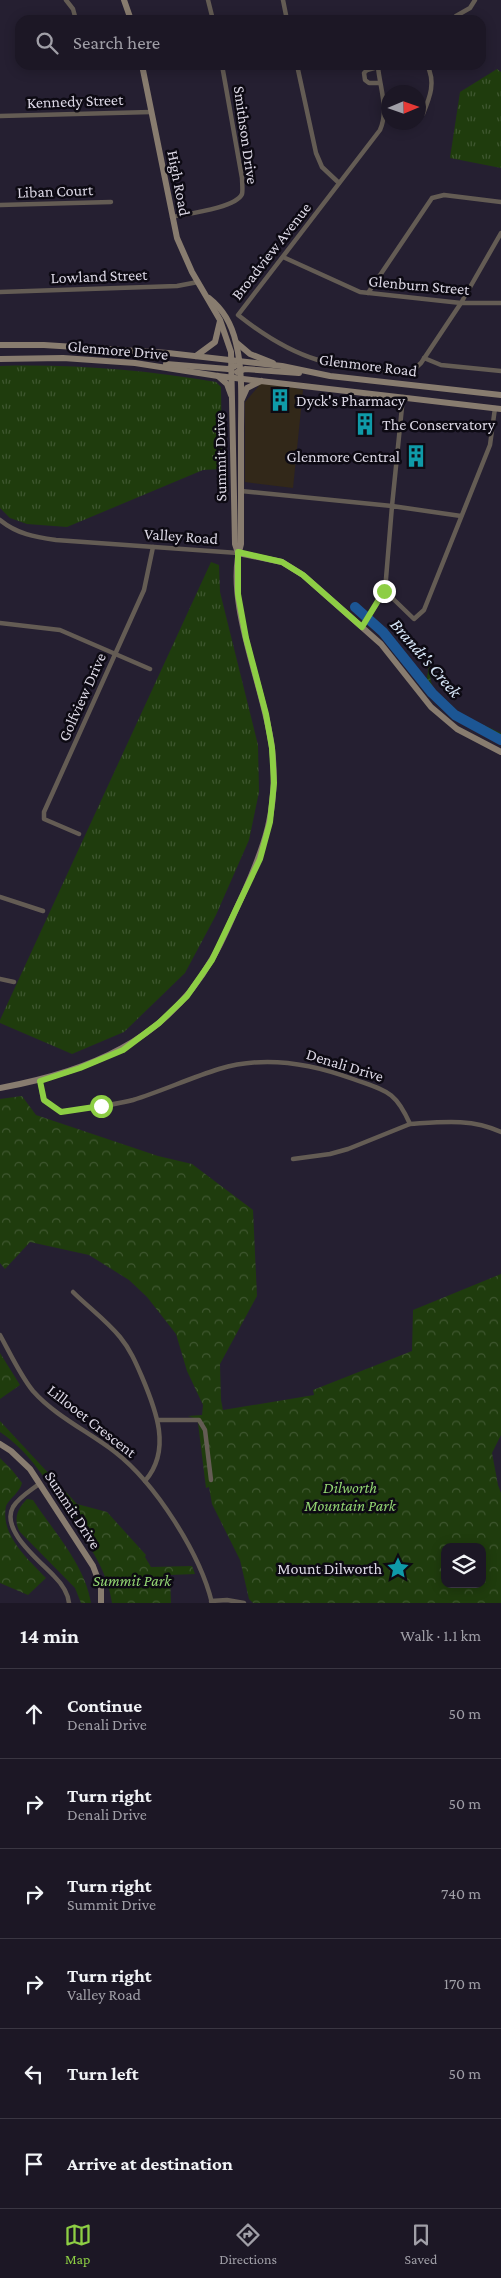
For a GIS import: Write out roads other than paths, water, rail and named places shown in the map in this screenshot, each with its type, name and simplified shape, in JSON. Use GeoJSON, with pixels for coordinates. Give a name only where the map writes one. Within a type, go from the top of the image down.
{"type":"FeatureCollection","features":[{"type":"Feature","properties":{"kind":"main road"},"geometry":{"type":"LineString","coordinates":[[127,1],[131,15]]}},
{"type":"Feature","properties":{"kind":"main road","name":"High Road"},"geometry":{"type":"LineString","coordinates":[[143,70],[171,217],[183,254],[220,320],[229,342],[234,363]]}},
{"type":"Feature","properties":{"kind":"main road","name":"High Road"},"geometry":{"type":"LineString","coordinates":[[208,298],[219,306],[236,342],[234,363]]}},
{"type":"Feature","properties":{"kind":"main road"},"geometry":{"type":"LineString","coordinates":[[196,356],[216,342],[220,329],[220,320]]}},
{"type":"Feature","properties":{"kind":"main road"},"geometry":{"type":"LineString","coordinates":[[236,342],[250,354],[282,366]]}},
{"type":"Feature","properties":{"kind":"main road","name":"Glenmore Drive"},"geometry":{"type":"LineString","coordinates":[[0,345],[128,349],[196,356],[234,363]]}},
{"type":"Feature","properties":{"kind":"main road","name":"Glenmore Drive"},"geometry":{"type":"LineString","coordinates":[[0,358],[63,358],[135,363],[218,376],[238,375]]}},
{"type":"Feature","properties":{"kind":"main road"},"geometry":{"type":"LineString","coordinates":[[135,363],[234,363]]}},
{"type":"Feature","properties":{"kind":"main road","name":"Glenmore Road"},"geometry":{"type":"LineString","coordinates":[[234,363],[282,366],[330,376],[501,395]]}},
{"type":"Feature","properties":{"kind":"main road","name":"Summit Drive"},"geometry":{"type":"LineString","coordinates":[[0,1088],[40,1081],[80,1068],[123,1050],[159,1023],[187,996],[212,960],[260,859],[270,822],[274,783],[272,748],[266,714],[246,638],[238,594],[241,401],[238,375],[234,363]]}},
{"type":"Feature","properties":{"kind":"main road"},"geometry":{"type":"LineString","coordinates":[[238,375],[244,369],[330,376]]}},
{"type":"Feature","properties":{"kind":"main road","name":"Glenmore Road"},"geometry":{"type":"LineString","coordinates":[[238,375],[264,380],[499,407]]}},
{"type":"Feature","properties":{"kind":"main road","name":"Summit Drive"},"geometry":{"type":"LineString","coordinates":[[238,375],[233,401],[235,544],[238,552]]}},
{"type":"Feature","properties":{"kind":"main road"},"geometry":{"type":"LineString","coordinates":[[218,376],[227,384],[233,401]]}},
{"type":"Feature","properties":{"kind":"main road"},"geometry":{"type":"LineString","coordinates":[[241,401],[247,388],[264,380]]}},
{"type":"Feature","properties":{"kind":"main road","name":"Valley Road"},"geometry":{"type":"LineString","coordinates":[[238,552],[282,562],[303,575],[362,627],[397,662],[431,707],[457,729],[501,752]]}},
{"type":"Feature","properties":{"kind":"main road","name":"Summit Drive"},"geometry":{"type":"LineString","coordinates":[[0,1444],[11,1450],[30,1469],[93,1566],[101,1588],[101,1603]]}},
{"type":"Feature","properties":{"kind":"street"},"geometry":{"type":"LineString","coordinates":[[66,0],[74,9],[75,15]]}},
{"type":"Feature","properties":{"kind":"street"},"geometry":{"type":"LineString","coordinates":[[208,0],[212,15]]}},
{"type":"Feature","properties":{"kind":"street"},"geometry":{"type":"LineString","coordinates":[[283,0],[286,15]]}},
{"type":"Feature","properties":{"kind":"street"},"geometry":{"type":"LineString","coordinates":[[458,15],[470,8],[475,0]]}},
{"type":"Feature","properties":{"kind":"street","name":"Smithson Drive"},"geometry":{"type":"LineString","coordinates":[[171,217],[209,210],[235,201],[242,194],[242,178],[223,70]]}},
{"type":"Feature","properties":{"kind":"street"},"geometry":{"type":"LineString","coordinates":[[298,70],[316,153],[322,167],[340,183]]}},
{"type":"Feature","properties":{"kind":"street","name":"Broadview Avenue"},"geometry":{"type":"LineString","coordinates":[[367,70],[364,73],[365,80],[369,83],[380,83]]}},
{"type":"Feature","properties":{"kind":"street","name":"Broadview Avenue"},"geometry":{"type":"LineString","coordinates":[[378,70],[385,106],[384,121],[380,130],[238,314],[263,335],[316,360],[409,374],[422,360]]}},
{"type":"Feature","properties":{"kind":"street"},"geometry":{"type":"LineString","coordinates":[[426,106],[433,76],[430,70]]}},
{"type":"Feature","properties":{"kind":"street","name":"Kennedy Street"},"geometry":{"type":"LineString","coordinates":[[0,116],[151,112]]}},
{"type":"Feature","properties":{"kind":"street"},"geometry":{"type":"LineString","coordinates":[[368,293],[432,198],[437,195],[444,195],[501,202]]}},
{"type":"Feature","properties":{"kind":"street","name":"Liban Court"},"geometry":{"type":"LineString","coordinates":[[0,205],[111,202]]}},
{"type":"Feature","properties":{"kind":"street"},"geometry":{"type":"LineString","coordinates":[[501,233],[461,303],[422,360],[501,371]]}},
{"type":"Feature","properties":{"kind":"street","name":"Glenburn Street"},"geometry":{"type":"LineString","coordinates":[[282,257],[368,293],[461,303],[501,303]]}},
{"type":"Feature","properties":{"kind":"street","name":"Lowland Street"},"geometry":{"type":"LineString","coordinates":[[0,292],[177,286],[198,282]]}},
{"type":"Feature","properties":{"kind":"street"},"geometry":{"type":"LineString","coordinates":[[362,627],[384,591],[403,397]]}},
{"type":"Feature","properties":{"kind":"street"},"geometry":{"type":"LineString","coordinates":[[384,591],[414,619],[424,610],[490,445],[499,407]]}},
{"type":"Feature","properties":{"kind":"street"},"geometry":{"type":"LineString","coordinates":[[241,491],[392,506],[461,516]]}},
{"type":"Feature","properties":{"kind":"street","name":"Valley Road"},"geometry":{"type":"LineString","coordinates":[[0,520],[10,528],[30,536],[56,540],[238,552]]}},
{"type":"Feature","properties":{"kind":"street","name":"Golfview Drive"},"geometry":{"type":"LineString","coordinates":[[80,834],[44,819],[44,812],[144,590],[152,547]]}},
{"type":"Feature","properties":{"kind":"street"},"geometry":{"type":"LineString","coordinates":[[0,623],[60,630],[150,669]]}},
{"type":"Feature","properties":{"kind":"street"},"geometry":{"type":"LineString","coordinates":[[0,897],[43,911]]}},
{"type":"Feature","properties":{"kind":"street"},"geometry":{"type":"LineString","coordinates":[[0,979],[14,982]]}},
{"type":"Feature","properties":{"kind":"street","name":"Denali Drive"},"geometry":{"type":"LineString","coordinates":[[40,1081],[44,1100],[61,1112],[132,1100],[220,1068],[255,1061],[298,1062],[345,1076],[388,1092],[401,1104],[410,1124]]}},
{"type":"Feature","properties":{"kind":"street"},"geometry":{"type":"LineString","coordinates":[[293,1159],[330,1154],[348,1149],[410,1124],[456,1121],[487,1125],[501,1132]]}},
{"type":"Feature","properties":{"kind":"street"},"geometry":{"type":"LineString","coordinates":[[73,1292],[120,1337],[133,1357],[152,1396],[160,1436],[152,1472],[145,1481]]}},
{"type":"Feature","properties":{"kind":"street","name":"Lillooet Crescent"},"geometry":{"type":"LineString","coordinates":[[0,1336],[32,1389],[45,1402],[115,1452],[145,1481],[174,1521],[200,1567],[212,1602]]}},
{"type":"Feature","properties":{"kind":"street"},"geometry":{"type":"LineString","coordinates":[[158,1420],[199,1420],[205,1430],[211,1480]]}},
{"type":"Feature","properties":{"kind":"street"},"geometry":{"type":"LineString","coordinates":[[39,1484],[22,1496],[12,1508],[10,1524],[17,1538],[61,1584],[69,1603]]}},
{"type":"Feature","properties":{"kind":"street"},"geometry":{"type":"LineString","coordinates":[[212,1602],[227,1600],[244,1603]]}},
{"type":"Feature","properties":{"kind":"waterway","name":"Brandt's Creek"},"geometry":{"type":"LineString","coordinates":[[355,607],[383,632],[432,693],[455,715],[501,740]]}},
{"type":"Feature","properties":{"kind":"place","name":"Dyck's Pharmacy"},"geometry":{"type":"Point","coordinates":[280,400]}},
{"type":"Feature","properties":{"kind":"place","name":"The Conservatory"},"geometry":{"type":"Point","coordinates":[365,424]}},
{"type":"Feature","properties":{"kind":"place","name":"Glenmore Central"},"geometry":{"type":"Point","coordinates":[416,456]}},
{"type":"Feature","properties":{"kind":"place","name":"Mount Dilworth"},"geometry":{"type":"Point","coordinates":[398,1568]}},
{"type":"Feature","properties":{"kind":"park label","name":"Dilworth Mountain Park"},"geometry":{"type":"Point","coordinates":[350,1496]}},
{"type":"Feature","properties":{"kind":"park label","name":"Summit Park"},"geometry":{"type":"Point","coordinates":[132,1580]}}]}
